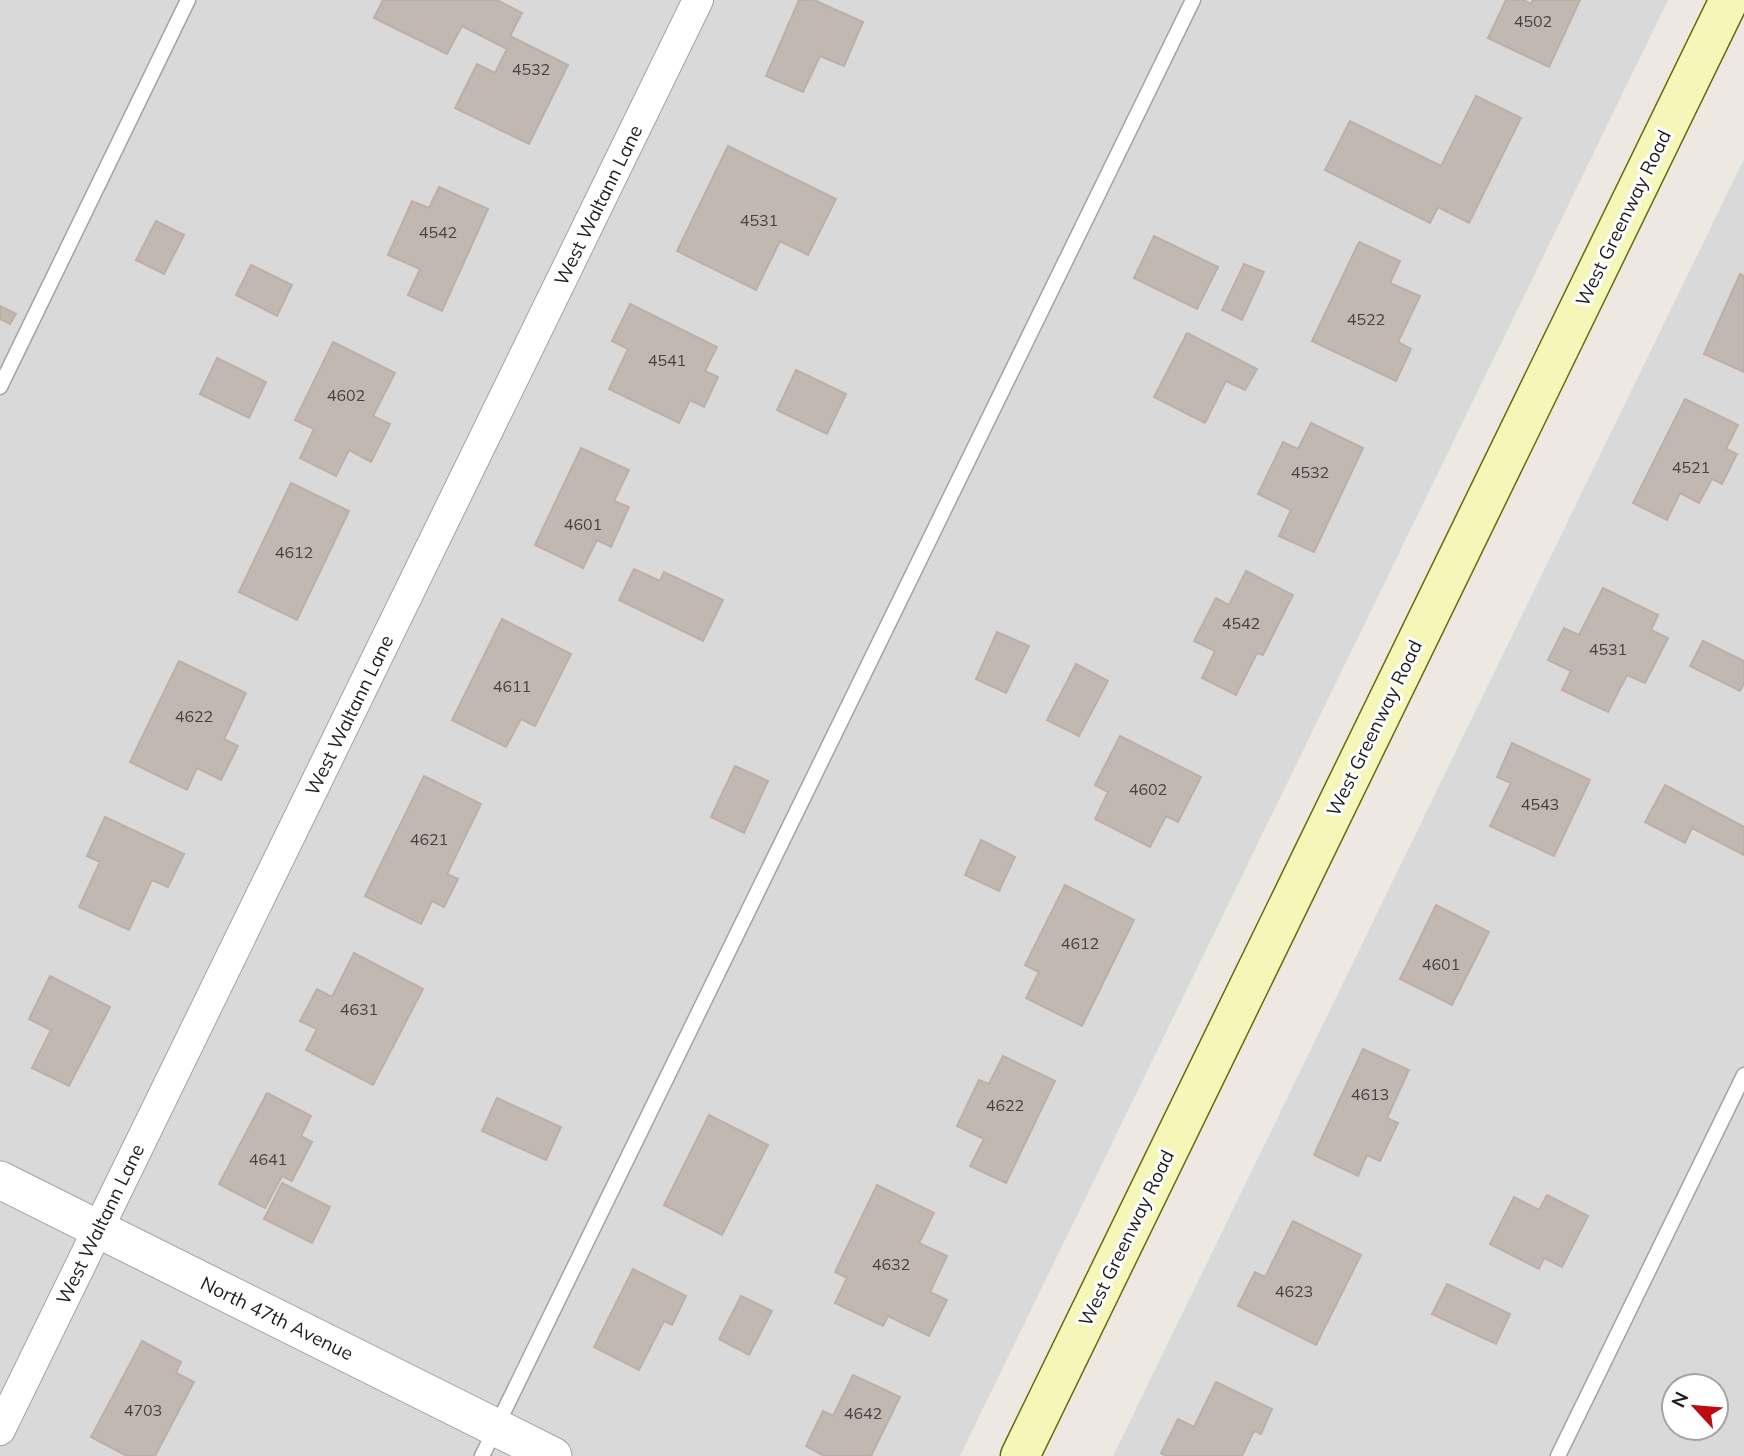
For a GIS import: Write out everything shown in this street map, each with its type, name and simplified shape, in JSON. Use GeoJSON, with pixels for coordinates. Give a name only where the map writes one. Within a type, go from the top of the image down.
{"type":"FeatureCollection","features":[{"type":"Feature","properties":{"kind":"main road","name":"West Greenway Road"},"geometry":{"type":"LineString","coordinates":[[1020,1456],[1729,0]]}},
{"type":"Feature","properties":{"kind":"street","name":"West Waltann Lane"},"geometry":{"type":"LineString","coordinates":[[0,1430],[698,0]]}},
{"type":"Feature","properties":{"kind":"street","name":"North 47th Avenue"},"geometry":{"type":"LineString","coordinates":[[0,1180],[97,1229],[489,1441],[554,1456]]}},
{"type":"Feature","properties":{"kind":"lane"},"geometry":{"type":"LineString","coordinates":[[0,387],[188,0]]}},
{"type":"Feature","properties":{"kind":"lane"},"geometry":{"type":"LineString","coordinates":[[489,1441],[1193,0]]}},
{"type":"Feature","properties":{"kind":"lane"},"geometry":{"type":"LineString","coordinates":[[1558,1456],[1744,1075]]}},
{"type":"Feature","properties":{"kind":"shaded area"},"geometry":{"type":"Polygon","coordinates":[[[0,0],[1668,0],[960,1456],[0,1456],[0,0]]]}},
{"type":"Feature","properties":{"kind":"shaded area"},"geometry":{"type":"Polygon","coordinates":[[[1744,159],[1744,1456],[1113,1456],[1744,159]]]}},
{"type":"Feature","properties":{"kind":"building"},"geometry":{"type":"Polygon","coordinates":[[[383,0],[497,0],[522,13],[510,36],[568,65],[529,144],[455,108],[477,64],[495,73],[507,49],[462,26],[447,54],[374,18],[383,0]]]}},
{"type":"Feature","properties":{"kind":"building"},"geometry":{"type":"Polygon","coordinates":[[[799,0],[814,0],[863,22],[844,66],[820,56],[803,92],[766,76],[799,0]]]}},
{"type":"Feature","properties":{"kind":"building"},"geometry":{"type":"Polygon","coordinates":[[[1506,0],[1523,0],[1531,4],[1533,0],[1580,0],[1549,67],[1488,38],[1506,0]]]}},
{"type":"Feature","properties":{"kind":"building"},"geometry":{"type":"Polygon","coordinates":[[[1476,96],[1521,118],[1469,223],[1438,207],[1430,223],[1325,170],[1350,121],[1441,166],[1476,96]]]}},
{"type":"Feature","properties":{"kind":"building"},"geometry":{"type":"Polygon","coordinates":[[[728,146],[836,199],[808,255],[780,241],[756,290],[677,251],[728,146]]]}},
{"type":"Feature","properties":{"kind":"building"},"geometry":{"type":"Polygon","coordinates":[[[439,187],[488,209],[442,311],[408,295],[420,269],[388,255],[412,201],[429,208],[439,187]]]}},
{"type":"Feature","properties":{"kind":"building"},"geometry":{"type":"Polygon","coordinates":[[[156,221],[184,235],[164,274],[136,260],[156,221]]]}},
{"type":"Feature","properties":{"kind":"building"},"geometry":{"type":"Polygon","coordinates":[[[1154,236],[1218,267],[1197,309],[1134,278],[1154,236]]]}},
{"type":"Feature","properties":{"kind":"building"},"geometry":{"type":"Polygon","coordinates":[[[1359,242],[1400,261],[1390,283],[1420,296],[1398,342],[1411,349],[1396,381],[1312,341],[1359,242]]]}},
{"type":"Feature","properties":{"kind":"building"},"geometry":{"type":"Polygon","coordinates":[[[1244,264],[1264,272],[1242,320],[1222,310],[1244,264]]]}},
{"type":"Feature","properties":{"kind":"building"},"geometry":{"type":"Polygon","coordinates":[[[251,265],[292,285],[277,316],[236,295],[251,265]]]}},
{"type":"Feature","properties":{"kind":"building"},"geometry":{"type":"Polygon","coordinates":[[[1740,274],[1744,276],[1744,372],[1704,354],[1740,274]]]}},
{"type":"Feature","properties":{"kind":"building"},"geometry":{"type":"Polygon","coordinates":[[[630,304],[717,347],[705,371],[718,377],[704,407],[690,400],[679,423],[609,389],[628,349],[612,341],[630,304]]]}},
{"type":"Feature","properties":{"kind":"building"},"geometry":{"type":"Polygon","coordinates":[[[0,306],[16,314],[10,324],[0,319],[0,306]]]}},
{"type":"Feature","properties":{"kind":"building"},"geometry":{"type":"Polygon","coordinates":[[[1187,333],[1257,369],[1245,390],[1226,381],[1205,423],[1154,397],[1187,333]]]}},
{"type":"Feature","properties":{"kind":"building"},"geometry":{"type":"Polygon","coordinates":[[[333,342],[395,373],[373,416],[390,424],[371,462],[349,450],[336,476],[300,458],[314,429],[295,420],[333,342]]]}},
{"type":"Feature","properties":{"kind":"building"},"geometry":{"type":"Polygon","coordinates":[[[217,358],[266,382],[249,418],[200,394],[217,358]]]}},
{"type":"Feature","properties":{"kind":"building"},"geometry":{"type":"Polygon","coordinates":[[[796,370],[846,394],[827,434],[777,410],[796,370]]]}},
{"type":"Feature","properties":{"kind":"building"},"geometry":{"type":"Polygon","coordinates":[[[1685,399],[1738,425],[1726,449],[1737,454],[1722,484],[1712,479],[1699,503],[1680,493],[1667,520],[1633,503],[1685,399]]]}},
{"type":"Feature","properties":{"kind":"building"},"geometry":{"type":"Polygon","coordinates":[[[1311,423],[1363,448],[1314,552],[1279,536],[1291,510],[1258,494],[1283,442],[1298,449],[1311,423]]]}},
{"type":"Feature","properties":{"kind":"building"},"geometry":{"type":"Polygon","coordinates":[[[581,448],[629,470],[614,501],[629,507],[611,547],[597,540],[583,568],[535,545],[581,448]]]}},
{"type":"Feature","properties":{"kind":"building"},"geometry":{"type":"Polygon","coordinates":[[[291,483],[349,511],[297,620],[239,592],[291,483]]]}},
{"type":"Feature","properties":{"kind":"building"},"geometry":{"type":"Polygon","coordinates":[[[634,569],[660,581],[664,572],[723,600],[703,641],[619,600],[634,569]]]}},
{"type":"Feature","properties":{"kind":"building"},"geometry":{"type":"Polygon","coordinates":[[[1246,571],[1293,595],[1263,655],[1257,653],[1236,695],[1202,678],[1215,651],[1194,641],[1216,598],[1229,605],[1246,571]]]}},
{"type":"Feature","properties":{"kind":"building"},"geometry":{"type":"Polygon","coordinates":[[[1603,588],[1658,615],[1651,630],[1668,638],[1645,683],[1627,675],[1608,712],[1562,690],[1571,671],[1548,660],[1564,628],[1579,635],[1603,588]]]}},
{"type":"Feature","properties":{"kind":"building"},"geometry":{"type":"Polygon","coordinates":[[[502,619],[571,654],[535,726],[521,719],[506,747],[452,720],[502,619]]]}},
{"type":"Feature","properties":{"kind":"building"},"geometry":{"type":"Polygon","coordinates":[[[997,632],[1029,646],[1006,693],[976,679],[997,632]]]}},
{"type":"Feature","properties":{"kind":"building"},"geometry":{"type":"Polygon","coordinates":[[[1703,641],[1744,661],[1744,683],[1740,691],[1690,666],[1703,641]]]}},
{"type":"Feature","properties":{"kind":"building"},"geometry":{"type":"Polygon","coordinates":[[[179,661],[246,693],[224,739],[238,746],[221,780],[197,768],[187,790],[130,762],[179,661]]]}},
{"type":"Feature","properties":{"kind":"building"},"geometry":{"type":"Polygon","coordinates":[[[1076,664],[1108,681],[1079,736],[1047,720],[1076,664]]]}},
{"type":"Feature","properties":{"kind":"building"},"geometry":{"type":"Polygon","coordinates":[[[1120,736],[1201,777],[1178,822],[1166,816],[1150,847],[1095,819],[1108,792],[1095,785],[1120,736]]]}},
{"type":"Feature","properties":{"kind":"building"},"geometry":{"type":"Polygon","coordinates":[[[1512,743],[1590,780],[1554,856],[1490,826],[1511,783],[1497,777],[1512,743]]]}},
{"type":"Feature","properties":{"kind":"building"},"geometry":{"type":"Polygon","coordinates":[[[735,766],[768,781],[744,833],[711,817],[735,766]]]}},
{"type":"Feature","properties":{"kind":"building"},"geometry":{"type":"Polygon","coordinates":[[[424,776],[481,804],[447,874],[458,879],[444,907],[432,901],[421,924],[365,896],[424,776]]]}},
{"type":"Feature","properties":{"kind":"building"},"geometry":{"type":"Polygon","coordinates":[[[1665,785],[1744,827],[1744,855],[1692,828],[1685,843],[1645,822],[1665,785]]]}},
{"type":"Feature","properties":{"kind":"building"},"geometry":{"type":"Polygon","coordinates":[[[105,817],[184,854],[168,887],[152,880],[129,930],[79,907],[100,862],[87,856],[105,817]]]}},
{"type":"Feature","properties":{"kind":"building"},"geometry":{"type":"Polygon","coordinates":[[[981,840],[1015,857],[999,891],[965,875],[981,840]]]}},
{"type":"Feature","properties":{"kind":"building"},"geometry":{"type":"Polygon","coordinates":[[[1065,885],[1134,920],[1082,1026],[1026,998],[1039,972],[1025,965],[1065,885]]]}},
{"type":"Feature","properties":{"kind":"building"},"geometry":{"type":"Polygon","coordinates":[[[1436,905],[1489,932],[1452,1005],[1400,979],[1436,905]]]}},
{"type":"Feature","properties":{"kind":"building"},"geometry":{"type":"Polygon","coordinates":[[[354,953],[423,989],[373,1085],[306,1050],[317,1029],[300,1021],[317,989],[332,997],[354,953]]]}},
{"type":"Feature","properties":{"kind":"building"},"geometry":{"type":"Polygon","coordinates":[[[50,976],[110,1007],[69,1086],[32,1068],[51,1030],[29,1019],[50,976]]]}},
{"type":"Feature","properties":{"kind":"building"},"geometry":{"type":"Polygon","coordinates":[[[1363,1049],[1409,1070],[1387,1118],[1398,1123],[1380,1161],[1367,1155],[1358,1176],[1314,1155],[1363,1049]]]}},
{"type":"Feature","properties":{"kind":"building"},"geometry":{"type":"Polygon","coordinates":[[[1003,1056],[1055,1081],[1006,1183],[970,1166],[984,1139],[957,1126],[979,1080],[989,1084],[1003,1056]]]}},
{"type":"Feature","properties":{"kind":"building"},"geometry":{"type":"Polygon","coordinates":[[[267,1093],[311,1116],[301,1136],[312,1142],[292,1181],[282,1176],[265,1208],[219,1184],[267,1093]]]}},
{"type":"Feature","properties":{"kind":"building"},"geometry":{"type":"Polygon","coordinates":[[[497,1098],[561,1127],[546,1160],[482,1131],[497,1098]]]}},
{"type":"Feature","properties":{"kind":"building"},"geometry":{"type":"Polygon","coordinates":[[[709,1115],[768,1145],[722,1235],[664,1205],[709,1115]]]}},
{"type":"Feature","properties":{"kind":"building"},"geometry":{"type":"Polygon","coordinates":[[[282,1183],[330,1207],[312,1243],[264,1219],[282,1183]]]}},
{"type":"Feature","properties":{"kind":"building"},"geometry":{"type":"Polygon","coordinates":[[[877,1185],[934,1213],[919,1243],[947,1256],[930,1292],[947,1300],[929,1336],[888,1316],[883,1326],[835,1303],[847,1278],[835,1272],[877,1185]]]}},
{"type":"Feature","properties":{"kind":"building"},"geometry":{"type":"Polygon","coordinates":[[[1547,1195],[1588,1216],[1562,1267],[1544,1258],[1539,1269],[1490,1244],[1514,1197],[1539,1210],[1547,1195]]]}},
{"type":"Feature","properties":{"kind":"building"},"geometry":{"type":"Polygon","coordinates":[[[1293,1221],[1361,1255],[1316,1345],[1238,1306],[1255,1272],[1265,1277],[1293,1221]]]}},
{"type":"Feature","properties":{"kind":"building"},"geometry":{"type":"Polygon","coordinates":[[[633,1269],[686,1296],[672,1325],[664,1321],[639,1370],[594,1347],[633,1269]]]}},
{"type":"Feature","properties":{"kind":"building"},"geometry":{"type":"Polygon","coordinates":[[[1447,1284],[1510,1314],[1496,1344],[1432,1314],[1447,1284]]]}},
{"type":"Feature","properties":{"kind":"building"},"geometry":{"type":"Polygon","coordinates":[[[741,1296],[772,1311],[749,1355],[719,1339],[741,1296]]]}},
{"type":"Feature","properties":{"kind":"building"},"geometry":{"type":"Polygon","coordinates":[[[142,1341],[181,1362],[176,1373],[194,1382],[155,1456],[127,1456],[91,1437],[142,1341]]]}},
{"type":"Feature","properties":{"kind":"building"},"geometry":{"type":"Polygon","coordinates":[[[853,1375],[900,1397],[871,1456],[824,1456],[806,1446],[823,1411],[833,1416],[853,1375]]]}},
{"type":"Feature","properties":{"kind":"building"},"geometry":{"type":"Polygon","coordinates":[[[1216,1382],[1272,1409],[1261,1434],[1254,1431],[1242,1456],[1166,1456],[1161,1453],[1178,1419],[1194,1427],[1216,1382]]]}}]}
